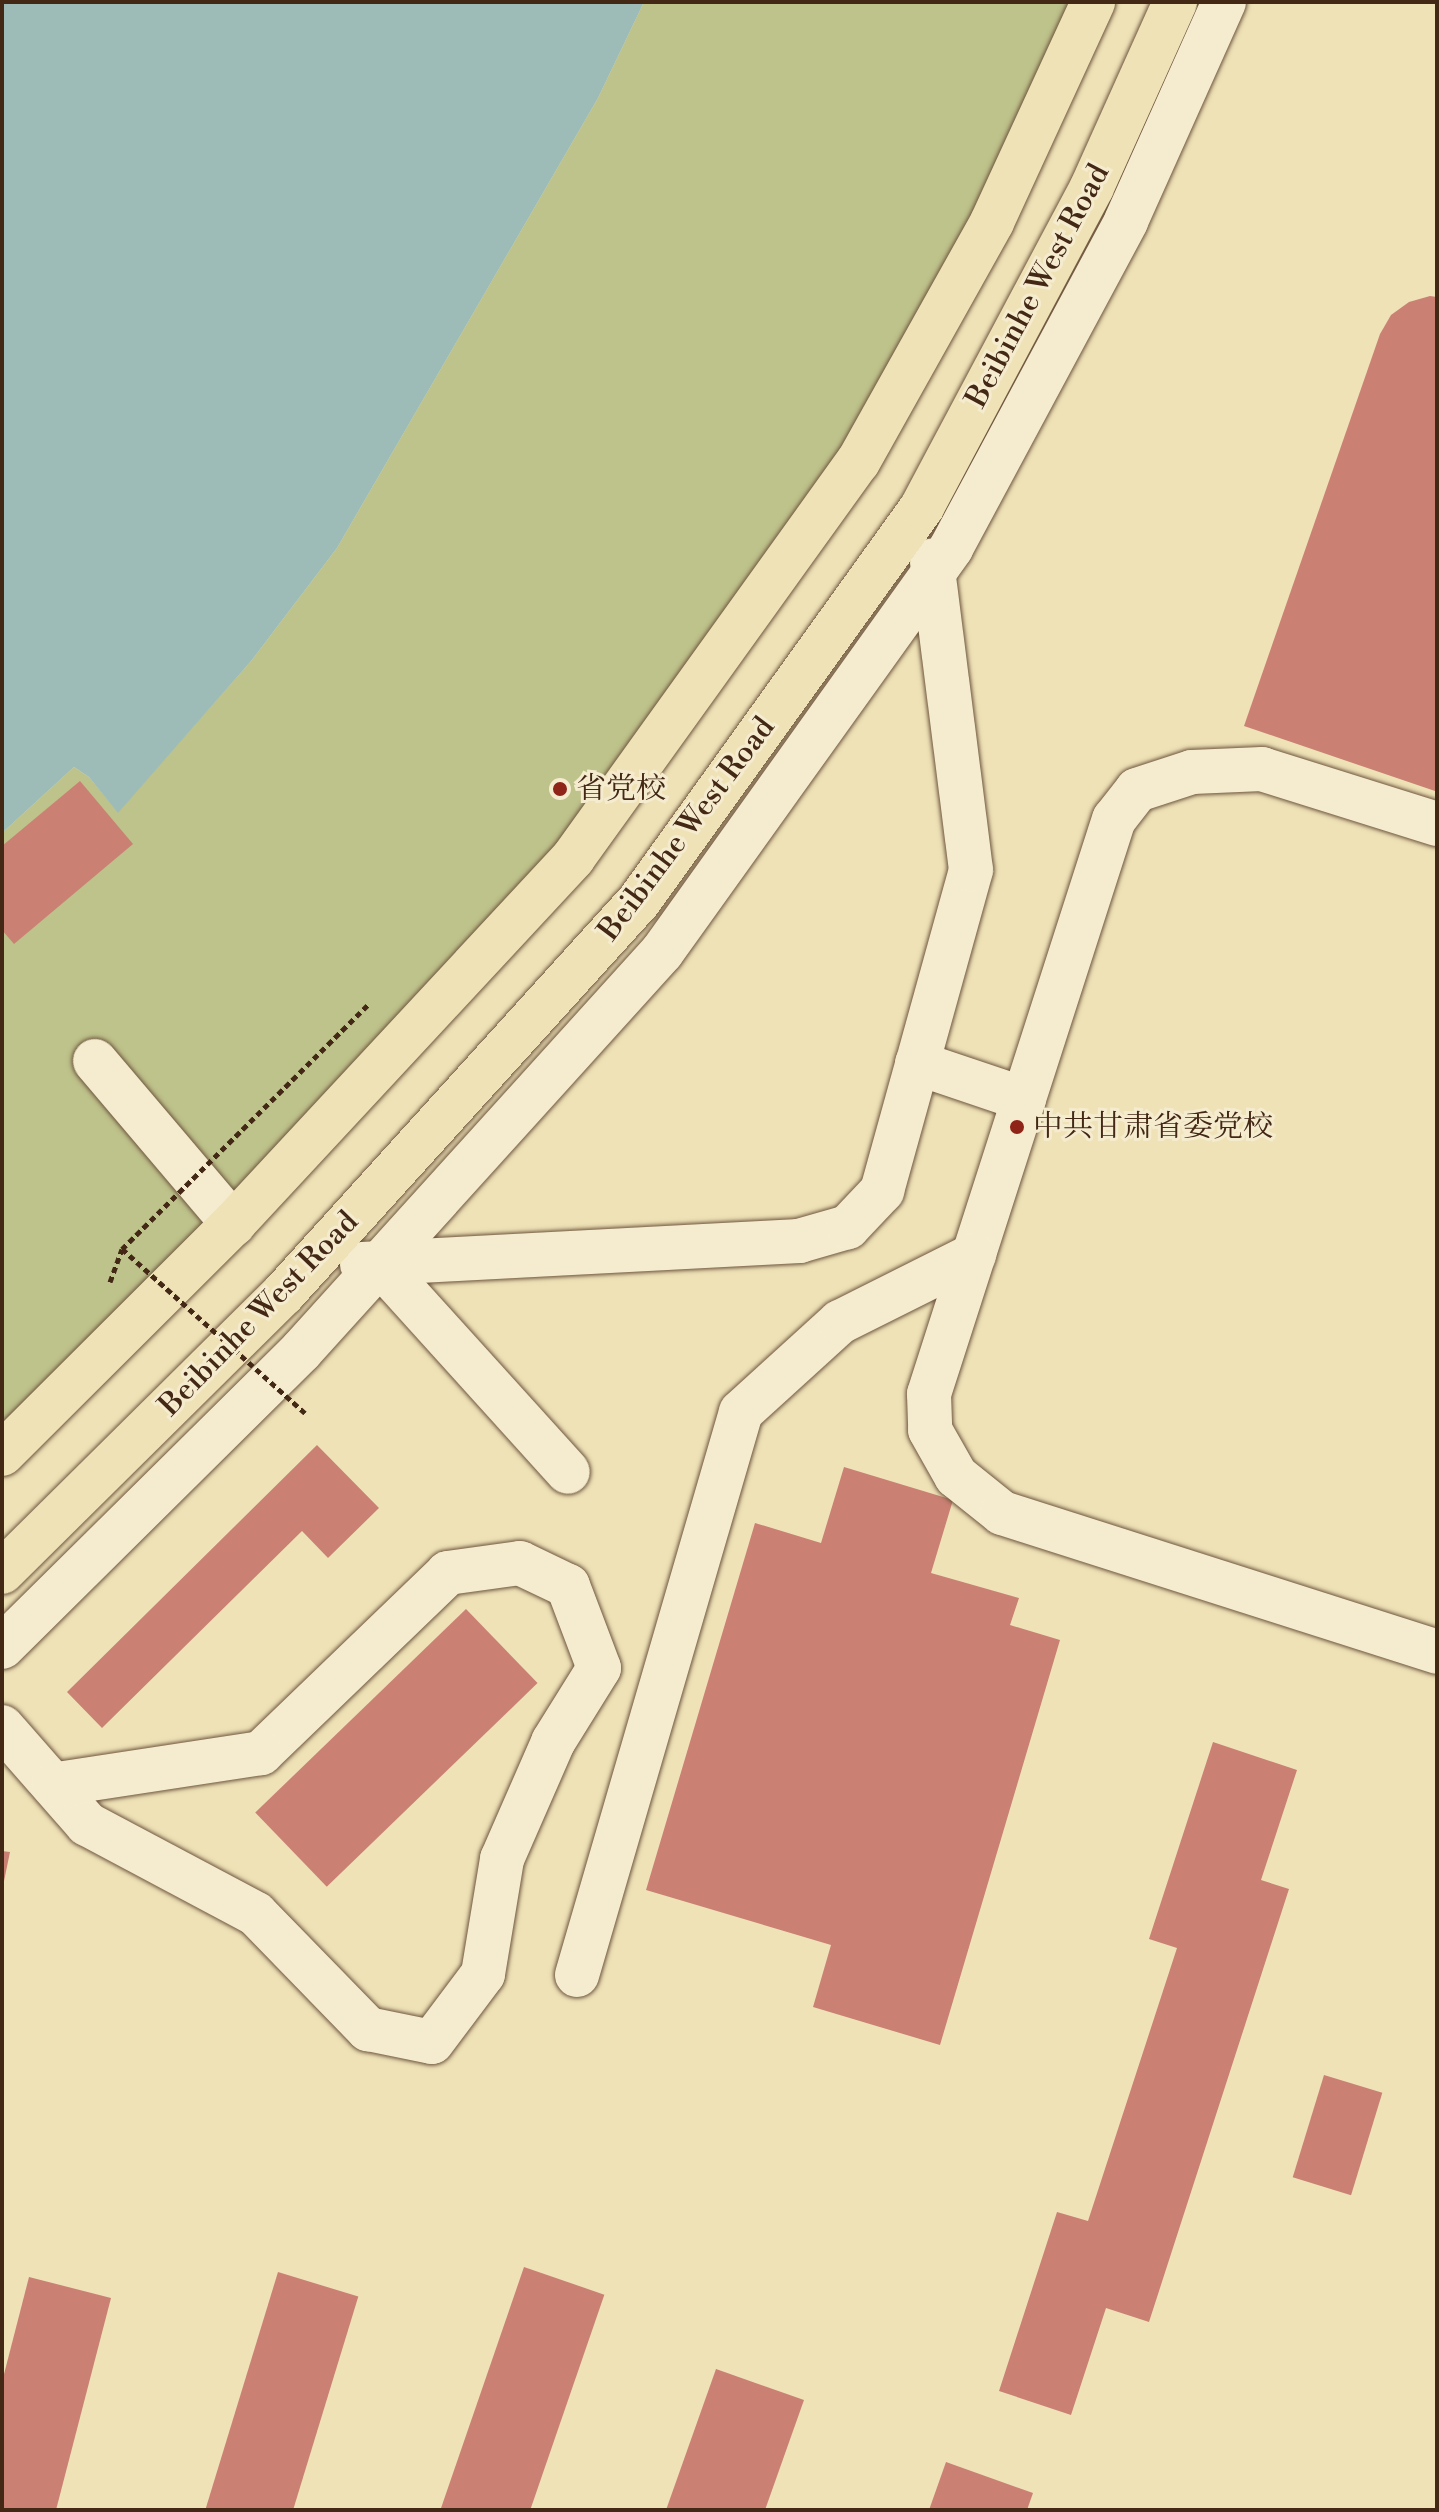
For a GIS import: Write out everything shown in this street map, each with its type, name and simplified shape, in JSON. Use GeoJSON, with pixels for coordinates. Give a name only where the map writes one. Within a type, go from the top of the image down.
{"type":"FeatureCollection","features":[{"type":"Feature","properties":{"kind":"main road"},"geometry":{"type":"LineString","coordinates":[[2,1454],[233,1224],[573,858],[858,462],[992,222],[1093,2]]}},
{"type":"Feature","properties":{"kind":"main road","name":"Beibinhe West Road"},"geometry":{"type":"LineString","coordinates":[[2,1572],[312,1263],[639,901],[922,507],[1092,187],[1175,2]]}},
{"type":"Feature","properties":{"kind":"street"},"geometry":{"type":"LineString","coordinates":[[2,1647],[301,1351],[662,952],[951,548],[1126,221],[1224,2]]}},
{"type":"Feature","properties":{"kind":"street"},"geometry":{"type":"LineString","coordinates":[[312,1263],[380,1264],[799,1241],[848,1227],[882,1191],[971,870],[934,573],[922,507]]}},
{"type":"Feature","properties":{"kind":"street"},"geometry":{"type":"LineString","coordinates":[[1437,824],[1262,769],[1192,772],[1137,790],[1114,819],[929,1394],[930,1430],[956,1476],[1002,1513],[1437,1652]]}},
{"type":"Feature","properties":{"kind":"street"},"geometry":{"type":"LineString","coordinates":[[95,1061],[233,1224]]}},
{"type":"Feature","properties":{"kind":"street"},"geometry":{"type":"LineString","coordinates":[[917,1063],[1024,1099]]}},
{"type":"Feature","properties":{"kind":"street"},"geometry":{"type":"LineString","coordinates":[[577,1975],[741,1412],[840,1322],[974,1255]]}},
{"type":"Feature","properties":{"kind":"street"},"geometry":{"type":"LineString","coordinates":[[380,1264],[568,1472]]}},
{"type":"Feature","properties":{"kind":"street"},"geometry":{"type":"LineString","coordinates":[[2,1727],[87,1824],[256,1914],[368,2029],[432,2042],[483,1974],[502,1859],[553,1742],[599,1668],[568,1586],[520,1563],[448,1573],[261,1753],[53,1785]]}},
{"type":"Feature","properties":{"kind":"path"},"geometry":{"type":"LineString","coordinates":[[305,1413],[122,1249],[369,1004]]}},
{"type":"Feature","properties":{"kind":"green space"},"geometry":{"type":"Polygon","coordinates":[[[644,2],[1093,2],[992,222],[573,858],[2,1454],[2,833],[74,767],[89,777],[118,812],[252,660],[337,548],[598,98],[644,2]]]}},
{"type":"Feature","properties":{"kind":"water"},"geometry":{"type":"Polygon","coordinates":[[[2,2],[644,2],[598,98],[337,548],[252,660],[118,813],[89,777],[74,767],[2,833],[2,2]]]}},
{"type":"Feature","properties":{"kind":"building"},"geometry":{"type":"Polygon","coordinates":[[[1437,297],[1435,791],[1244,726],[1380,334],[1391,315],[1409,302],[1437,297]]]}},
{"type":"Feature","properties":{"kind":"building"},"geometry":{"type":"Polygon","coordinates":[[[80,781],[133,844],[14,944],[2,930],[2,846],[80,781]]]}},
{"type":"Feature","properties":{"kind":"building"},"geometry":{"type":"Polygon","coordinates":[[[317,1445],[379,1508],[328,1558],[302,1531],[102,1728],[67,1692],[317,1445]]]}},
{"type":"Feature","properties":{"kind":"building"},"geometry":{"type":"Polygon","coordinates":[[[844,1467],[953,1500],[931,1573],[1019,1598],[1010,1625],[1060,1640],[940,2045],[813,2007],[831,1945],[646,1890],[755,1523],[821,1543],[844,1467]]]}},
{"type":"Feature","properties":{"kind":"building"},"geometry":{"type":"Polygon","coordinates":[[[466,1609],[538,1683],[327,1887],[255,1813],[466,1609]]]}},
{"type":"Feature","properties":{"kind":"building"},"geometry":{"type":"Polygon","coordinates":[[[1213,1742],[1297,1770],[1261,1880],[1289,1889],[1149,2322],[1106,2308],[1071,2415],[999,2391],[1057,2212],[1088,2221],[1177,1948],[1149,1939],[1213,1742]]]}},
{"type":"Feature","properties":{"kind":"building"},"geometry":{"type":"Polygon","coordinates":[[[2,1851],[10,1852],[3,1886],[2,1885],[2,1851]]]}},
{"type":"Feature","properties":{"kind":"building"},"geometry":{"type":"Polygon","coordinates":[[[1324,2075],[1382,2093],[1351,2195],[1293,2177],[1324,2075]]]}},
{"type":"Feature","properties":{"kind":"building"},"geometry":{"type":"Polygon","coordinates":[[[524,2267],[604,2295],[530,2510],[440,2510],[524,2267]]]}},
{"type":"Feature","properties":{"kind":"building"},"geometry":{"type":"Polygon","coordinates":[[[278,2272],[358,2297],[293,2510],[205,2509],[278,2272]]]}},
{"type":"Feature","properties":{"kind":"building"},"geometry":{"type":"Polygon","coordinates":[[[29,2277],[111,2298],[56,2510],[2,2510],[2,2382],[29,2277]]]}},
{"type":"Feature","properties":{"kind":"building"},"geometry":{"type":"Polygon","coordinates":[[[716,2369],[804,2400],[765,2510],[666,2510],[716,2369]]]}},
{"type":"Feature","properties":{"kind":"building"},"geometry":{"type":"Polygon","coordinates":[[[946,2462],[1033,2493],[1027,2510],[929,2510],[946,2462]]]}},
{"type":"Feature","properties":{"kind":"place","name":"省党校"},"geometry":{"type":"Point","coordinates":[560,789]}},
{"type":"Feature","properties":{"kind":"place","name":"中共甘肃省委党校"},"geometry":{"type":"Point","coordinates":[1017,1127]}}]}
